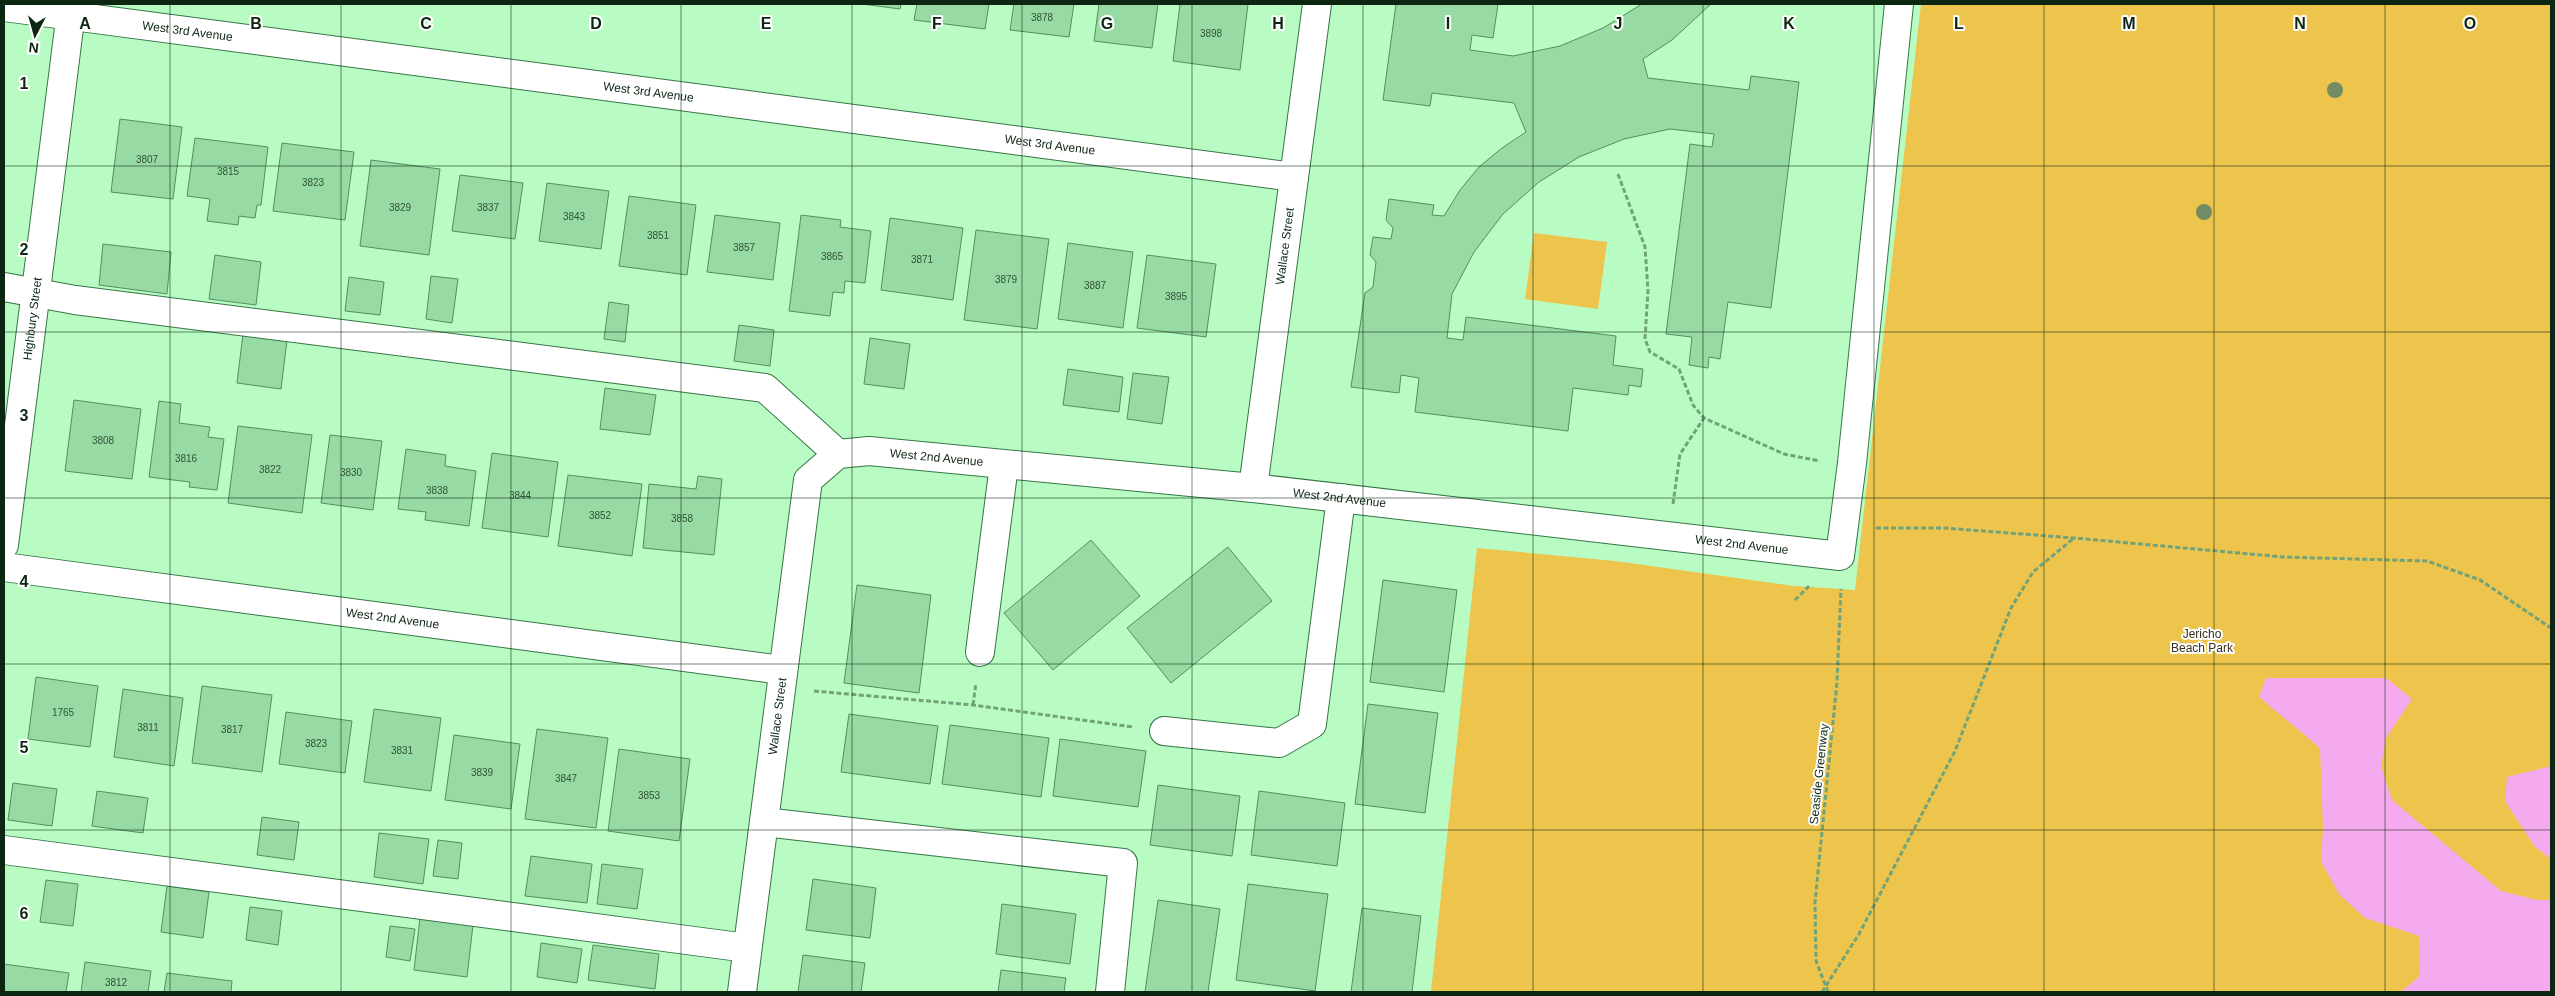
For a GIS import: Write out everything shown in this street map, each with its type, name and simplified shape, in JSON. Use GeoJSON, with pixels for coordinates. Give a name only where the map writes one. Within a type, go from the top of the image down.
{"type":"FeatureCollection","features":[{"type":"Feature","properties":{"kind":"street","name":"Wallace Street"},"geometry":{"type":"LineString","coordinates":[[1253,488],[1316,4]]}},
{"type":"Feature","properties":{"kind":"street"},"geometry":{"type":"LineString","coordinates":[[1840,556],[1852,463],[1899,4]]}},
{"type":"Feature","properties":{"kind":"street","name":"West 3rd Avenue"},"geometry":{"type":"LineString","coordinates":[[4,7],[71,10],[1294,177]]}},
{"type":"Feature","properties":{"kind":"street","name":"Highbury Street"},"geometry":{"type":"LineString","coordinates":[[4,545],[71,10]]}},
{"type":"Feature","properties":{"kind":"street"},"geometry":{"type":"LineString","coordinates":[[4,287],[75,300],[765,388],[838,454]]}},
{"type":"Feature","properties":{"kind":"street","name":"West 2nd Avenue"},"geometry":{"type":"LineString","coordinates":[[838,454],[869,450],[1004,465],[1253,488],[1840,556]]}},
{"type":"Feature","properties":{"kind":"street","name":"Wallace Street"},"geometry":{"type":"LineString","coordinates":[[742,992],[808,480],[838,454]]}},
{"type":"Feature","properties":{"kind":"street"},"geometry":{"type":"LineString","coordinates":[[980,652],[1004,465]]}},
{"type":"Feature","properties":{"kind":"street"},"geometry":{"type":"LineString","coordinates":[[1164,731],[1279,743],[1312,724],[1341,498]]}},
{"type":"Feature","properties":{"kind":"street","name":"West 2nd Avenue"},"geometry":{"type":"LineString","coordinates":[[4,567],[782,670]]}},
{"type":"Feature","properties":{"kind":"street"},"geometry":{"type":"LineString","coordinates":[[764,822],[1123,863],[1110,992]]}},
{"type":"Feature","properties":{"kind":"street"},"geometry":{"type":"LineString","coordinates":[[4,850],[747,948]]}},
{"type":"Feature","properties":{"kind":"path"},"geometry":{"type":"LineString","coordinates":[[1618,174],[1645,247],[1648,290],[1645,339],[1650,352],[1679,369],[1693,405],[1704,418],[1784,454],[1824,462],[1852,463]]}},
{"type":"Feature","properties":{"kind":"path"},"geometry":{"type":"LineString","coordinates":[[1669,537],[1680,454],[1704,418]]}},
{"type":"Feature","properties":{"kind":"path"},"geometry":{"type":"LineString","coordinates":[[1840,556],[1868,527],[1944,528],[2283,557],[2427,560],[2480,580],[2551,628]]}},
{"type":"Feature","properties":{"kind":"path"},"geometry":{"type":"LineString","coordinates":[[1822,992],[1859,934],[1955,751],[2011,608],[2033,572],[2074,538]]}},
{"type":"Feature","properties":{"kind":"path","name":"Seaside Greenway"},"geometry":{"type":"LineString","coordinates":[[1828,992],[1816,961],[1815,902],[1837,682],[1840,556]]}},
{"type":"Feature","properties":{"kind":"path"},"geometry":{"type":"LineString","coordinates":[[811,690],[974,705],[1164,731]]}},
{"type":"Feature","properties":{"kind":"green space","name":"Jericho Beach Park"},"geometry":{"type":"Polygon","coordinates":[[[1921,4],[2551,4],[2551,992],[1431,992],[1477,548],[1615,561],[1794,586],[1855,590],[1921,4]]]}},
{"type":"Feature","properties":{"kind":"green space"},"geometry":{"type":"Polygon","coordinates":[[[1534,233],[1607,242],[1598,309],[1525,299],[1534,233]]]}},
{"type":"Feature","properties":{"kind":"shaded area"},"geometry":{"type":"Polygon","coordinates":[[[2266,678],[2386,678],[2412,699],[2386,738],[2381,766],[2392,800],[2501,891],[2537,900],[2551,900],[2551,992],[2401,992],[2420,976],[2419,936],[2365,918],[2339,894],[2321,861],[2323,828],[2320,748],[2259,697],[2266,678]]]}},
{"type":"Feature","properties":{"kind":"shaded area"},"geometry":{"type":"Polygon","coordinates":[[[2551,766],[2551,859],[2535,847],[2505,801],[2507,777],[2551,766]]]}},
{"type":"Feature","properties":{"kind":"building"},"geometry":{"type":"Polygon","coordinates":[[[862,4],[901,4],[900,9],[862,4]]]}},
{"type":"Feature","properties":{"kind":"building"},"geometry":{"type":"Polygon","coordinates":[[[917,4],[989,4],[985,29],[914,20],[917,4]]]}},
{"type":"Feature","properties":{"kind":"building"},"geometry":{"type":"Polygon","coordinates":[[[1014,4],[1074,4],[1069,37],[1010,30],[1014,4]]]}},
{"type":"Feature","properties":{"kind":"building"},"geometry":{"type":"Polygon","coordinates":[[[1099,4],[1158,4],[1152,48],[1094,41],[1099,4]]]}},
{"type":"Feature","properties":{"kind":"building"},"geometry":{"type":"Polygon","coordinates":[[[1180,4],[1248,4],[1240,70],[1173,61],[1180,4]]]}},
{"type":"Feature","properties":{"kind":"building"},"geometry":{"type":"Polygon","coordinates":[[[1396,4],[1498,4],[1493,38],[1472,35],[1470,50],[1513,56],[1560,46],[1603,28],[1642,4],[1711,4],[1672,40],[1643,59],[1648,78],[1749,90],[1751,76],[1799,82],[1771,308],[1728,302],[1720,359],[1709,357],[1708,368],[1689,365],[1692,337],[1666,334],[1690,144],[1712,147],[1714,134],[1670,129],[1624,139],[1579,157],[1539,182],[1503,214],[1474,252],[1452,294],[1447,338],[1463,340],[1466,317],[1616,336],[1613,365],[1643,369],[1641,387],[1629,385],[1628,395],[1573,388],[1568,431],[1415,412],[1419,378],[1401,375],[1399,393],[1351,387],[1365,293],[1373,287],[1376,262],[1370,255],[1373,237],[1391,239],[1393,228],[1386,220],[1389,199],[1434,205],[1432,215],[1444,216],[1460,190],[1479,167],[1502,148],[1526,132],[1514,103],[1432,93],[1430,106],[1383,100],[1396,4]]]}},
{"type":"Feature","properties":{"kind":"building"},"geometry":{"type":"Polygon","coordinates":[[[120,119],[182,127],[173,199],[111,192],[120,119]]]}},
{"type":"Feature","properties":{"kind":"building"},"geometry":{"type":"Polygon","coordinates":[[[195,138],[268,147],[261,205],[257,205],[255,218],[239,216],[238,225],[207,221],[210,199],[187,196],[195,138]]]}},
{"type":"Feature","properties":{"kind":"building"},"geometry":{"type":"Polygon","coordinates":[[[282,143],[354,152],[345,220],[273,211],[282,143]]]}},
{"type":"Feature","properties":{"kind":"building"},"geometry":{"type":"Polygon","coordinates":[[[371,160],[440,169],[429,255],[360,246],[371,160]]]}},
{"type":"Feature","properties":{"kind":"building"},"geometry":{"type":"Polygon","coordinates":[[[460,175],[523,183],[515,239],[452,231],[460,175]]]}},
{"type":"Feature","properties":{"kind":"building"},"geometry":{"type":"Polygon","coordinates":[[[547,183],[609,191],[601,249],[539,241],[547,183]]]}},
{"type":"Feature","properties":{"kind":"building"},"geometry":{"type":"Polygon","coordinates":[[[629,196],[696,205],[687,275],[619,266],[629,196]]]}},
{"type":"Feature","properties":{"kind":"building"},"geometry":{"type":"Polygon","coordinates":[[[715,215],[780,223],[773,280],[707,272],[715,215]]]}},
{"type":"Feature","properties":{"kind":"building"},"geometry":{"type":"Polygon","coordinates":[[[801,215],[841,220],[840,227],[871,231],[865,283],[845,281],[844,293],[833,292],[830,316],[789,311],[801,215]]]}},
{"type":"Feature","properties":{"kind":"building"},"geometry":{"type":"Polygon","coordinates":[[[890,218],[963,228],[953,300],[881,290],[890,218]]]}},
{"type":"Feature","properties":{"kind":"building"},"geometry":{"type":"Polygon","coordinates":[[[976,230],[1049,239],[1037,329],[964,320],[976,230]]]}},
{"type":"Feature","properties":{"kind":"building"},"geometry":{"type":"Polygon","coordinates":[[[1068,243],[1133,252],[1123,328],[1058,319],[1068,243]]]}},
{"type":"Feature","properties":{"kind":"building"},"geometry":{"type":"Polygon","coordinates":[[[103,244],[171,252],[167,294],[99,285],[103,244]]]}},
{"type":"Feature","properties":{"kind":"building"},"geometry":{"type":"Polygon","coordinates":[[[215,255],[261,262],[256,305],[209,299],[215,255]]]}},
{"type":"Feature","properties":{"kind":"building"},"geometry":{"type":"Polygon","coordinates":[[[1147,255],[1216,264],[1206,337],[1137,328],[1147,255]]]}},
{"type":"Feature","properties":{"kind":"building"},"geometry":{"type":"Polygon","coordinates":[[[431,276],[458,279],[452,323],[426,319],[431,276]]]}},
{"type":"Feature","properties":{"kind":"building"},"geometry":{"type":"Polygon","coordinates":[[[349,277],[384,282],[380,315],[345,311],[349,277]]]}},
{"type":"Feature","properties":{"kind":"building"},"geometry":{"type":"Polygon","coordinates":[[[609,302],[629,305],[625,342],[604,339],[609,302]]]}},
{"type":"Feature","properties":{"kind":"building"},"geometry":{"type":"Polygon","coordinates":[[[739,325],[774,330],[770,366],[734,361],[739,325]]]}},
{"type":"Feature","properties":{"kind":"building"},"geometry":{"type":"Polygon","coordinates":[[[243,334],[287,340],[281,389],[237,383],[243,334]]]}},
{"type":"Feature","properties":{"kind":"building"},"geometry":{"type":"Polygon","coordinates":[[[870,338],[910,344],[904,389],[864,384],[870,338]]]}},
{"type":"Feature","properties":{"kind":"building"},"geometry":{"type":"Polygon","coordinates":[[[1068,369],[1123,377],[1119,412],[1063,405],[1068,369]]]}},
{"type":"Feature","properties":{"kind":"building"},"geometry":{"type":"Polygon","coordinates":[[[1133,373],[1169,377],[1162,424],[1127,419],[1133,373]]]}},
{"type":"Feature","properties":{"kind":"building"},"geometry":{"type":"Polygon","coordinates":[[[605,388],[656,395],[650,435],[600,429],[605,388]]]}},
{"type":"Feature","properties":{"kind":"building"},"geometry":{"type":"Polygon","coordinates":[[[74,400],[141,409],[132,479],[65,471],[74,400]]]}},
{"type":"Feature","properties":{"kind":"building"},"geometry":{"type":"Polygon","coordinates":[[[159,401],[181,404],[179,423],[210,427],[208,437],[224,439],[217,490],[189,487],[190,482],[149,477],[159,401]]]}},
{"type":"Feature","properties":{"kind":"building"},"geometry":{"type":"Polygon","coordinates":[[[238,426],[312,435],[302,513],[228,503],[238,426]]]}},
{"type":"Feature","properties":{"kind":"building"},"geometry":{"type":"Polygon","coordinates":[[[330,435],[382,441],[373,510],[321,503],[330,435]]]}},
{"type":"Feature","properties":{"kind":"building"},"geometry":{"type":"Polygon","coordinates":[[[406,449],[446,455],[445,466],[476,471],[469,526],[425,520],[426,512],[398,509],[406,449]]]}},
{"type":"Feature","properties":{"kind":"building"},"geometry":{"type":"Polygon","coordinates":[[[492,453],[558,462],[548,537],[482,528],[492,453]]]}},
{"type":"Feature","properties":{"kind":"building"},"geometry":{"type":"Polygon","coordinates":[[[568,475],[642,484],[632,556],[558,546],[568,475]]]}},
{"type":"Feature","properties":{"kind":"building"},"geometry":{"type":"Polygon","coordinates":[[[698,476],[722,479],[714,555],[643,548],[649,484],[696,489],[698,476]]]}},
{"type":"Feature","properties":{"kind":"building"},"geometry":{"type":"Polygon","coordinates":[[[1091,540],[1140,596],[1053,670],[1004,613],[1091,540]]]}},
{"type":"Feature","properties":{"kind":"building"},"geometry":{"type":"Polygon","coordinates":[[[1228,547],[1272,601],[1171,683],[1127,628],[1228,547]]]}},
{"type":"Feature","properties":{"kind":"building"},"geometry":{"type":"Polygon","coordinates":[[[1383,580],[1457,590],[1444,692],[1370,682],[1383,580]]]}},
{"type":"Feature","properties":{"kind":"building"},"geometry":{"type":"Polygon","coordinates":[[[857,585],[931,595],[919,693],[844,683],[857,585]]]}},
{"type":"Feature","properties":{"kind":"building"},"geometry":{"type":"Polygon","coordinates":[[[36,677],[98,686],[90,747],[28,739],[36,677]]]}},
{"type":"Feature","properties":{"kind":"building"},"geometry":{"type":"Polygon","coordinates":[[[202,686],[272,695],[262,772],[192,763],[202,686]]]}},
{"type":"Feature","properties":{"kind":"building"},"geometry":{"type":"Polygon","coordinates":[[[123,689],[183,698],[174,766],[114,757],[123,689]]]}},
{"type":"Feature","properties":{"kind":"building"},"geometry":{"type":"Polygon","coordinates":[[[1368,704],[1438,713],[1425,813],[1355,804],[1368,704]]]}},
{"type":"Feature","properties":{"kind":"building"},"geometry":{"type":"Polygon","coordinates":[[[374,709],[441,718],[431,791],[364,782],[374,709]]]}},
{"type":"Feature","properties":{"kind":"building"},"geometry":{"type":"Polygon","coordinates":[[[286,712],[352,721],[345,773],[279,764],[286,712]]]}},
{"type":"Feature","properties":{"kind":"building"},"geometry":{"type":"Polygon","coordinates":[[[849,714],[938,726],[930,784],[841,772],[849,714]]]}},
{"type":"Feature","properties":{"kind":"building"},"geometry":{"type":"Polygon","coordinates":[[[950,725],[1049,738],[1041,797],[942,784],[950,725]]]}},
{"type":"Feature","properties":{"kind":"building"},"geometry":{"type":"Polygon","coordinates":[[[537,729],[608,738],[596,828],[525,819],[537,729]]]}},
{"type":"Feature","properties":{"kind":"building"},"geometry":{"type":"Polygon","coordinates":[[[454,735],[520,744],[511,809],[445,800],[454,735]]]}},
{"type":"Feature","properties":{"kind":"building"},"geometry":{"type":"Polygon","coordinates":[[[1060,739],[1146,751],[1138,807],[1053,796],[1060,739]]]}},
{"type":"Feature","properties":{"kind":"building"},"geometry":{"type":"Polygon","coordinates":[[[619,749],[690,759],[679,841],[608,831],[619,749]]]}},
{"type":"Feature","properties":{"kind":"building"},"geometry":{"type":"Polygon","coordinates":[[[13,783],[57,789],[52,826],[8,820],[13,783]]]}},
{"type":"Feature","properties":{"kind":"building"},"geometry":{"type":"Polygon","coordinates":[[[1158,785],[1240,796],[1232,856],[1150,845],[1158,785]]]}},
{"type":"Feature","properties":{"kind":"building"},"geometry":{"type":"Polygon","coordinates":[[[97,791],[148,798],[143,833],[92,826],[97,791]]]}},
{"type":"Feature","properties":{"kind":"building"},"geometry":{"type":"Polygon","coordinates":[[[1259,791],[1345,803],[1337,866],[1251,855],[1259,791]]]}},
{"type":"Feature","properties":{"kind":"building"},"geometry":{"type":"Polygon","coordinates":[[[262,817],[299,822],[294,860],[257,855],[262,817]]]}},
{"type":"Feature","properties":{"kind":"building"},"geometry":{"type":"Polygon","coordinates":[[[379,833],[429,839],[423,884],[374,877],[379,833]]]}},
{"type":"Feature","properties":{"kind":"building"},"geometry":{"type":"Polygon","coordinates":[[[438,840],[462,843],[458,879],[433,876],[438,840]]]}},
{"type":"Feature","properties":{"kind":"building"},"geometry":{"type":"Polygon","coordinates":[[[531,856],[592,864],[587,903],[525,896],[531,856]]]}},
{"type":"Feature","properties":{"kind":"building"},"geometry":{"type":"Polygon","coordinates":[[[602,864],[643,869],[637,909],[597,904],[602,864]]]}},
{"type":"Feature","properties":{"kind":"building"},"geometry":{"type":"Polygon","coordinates":[[[813,879],[876,888],[870,938],[806,930],[813,879]]]}},
{"type":"Feature","properties":{"kind":"building"},"geometry":{"type":"Polygon","coordinates":[[[46,880],[78,884],[73,926],[40,922],[46,880]]]}},
{"type":"Feature","properties":{"kind":"building"},"geometry":{"type":"Polygon","coordinates":[[[1248,884],[1328,894],[1315,991],[1236,980],[1248,884]]]}},
{"type":"Feature","properties":{"kind":"building"},"geometry":{"type":"Polygon","coordinates":[[[167,886],[209,892],[203,938],[161,932],[167,886]]]}},
{"type":"Feature","properties":{"kind":"building"},"geometry":{"type":"Polygon","coordinates":[[[1158,900],[1220,909],[1208,992],[1145,992],[1158,900]]]}},
{"type":"Feature","properties":{"kind":"building"},"geometry":{"type":"Polygon","coordinates":[[[1002,904],[1076,914],[1070,964],[996,954],[1002,904]]]}},
{"type":"Feature","properties":{"kind":"building"},"geometry":{"type":"Polygon","coordinates":[[[250,907],[282,911],[278,945],[246,940],[250,907]]]}},
{"type":"Feature","properties":{"kind":"building"},"geometry":{"type":"Polygon","coordinates":[[[1362,908],[1421,916],[1412,992],[1351,992],[1362,908]]]}},
{"type":"Feature","properties":{"kind":"building"},"geometry":{"type":"Polygon","coordinates":[[[420,918],[473,925],[467,977],[414,970],[420,918]]]}},
{"type":"Feature","properties":{"kind":"building"},"geometry":{"type":"Polygon","coordinates":[[[390,926],[415,929],[410,961],[386,957],[390,926]]]}},
{"type":"Feature","properties":{"kind":"building"},"geometry":{"type":"Polygon","coordinates":[[[541,943],[582,949],[577,983],[537,977],[541,943]]]}},
{"type":"Feature","properties":{"kind":"building"},"geometry":{"type":"Polygon","coordinates":[[[593,945],[659,954],[655,989],[588,980],[593,945]]]}},
{"type":"Feature","properties":{"kind":"building"},"geometry":{"type":"Polygon","coordinates":[[[803,955],[865,963],[861,992],[798,992],[803,955]]]}},
{"type":"Feature","properties":{"kind":"building"},"geometry":{"type":"Polygon","coordinates":[[[85,962],[151,971],[148,992],[81,992],[85,962]]]}},
{"type":"Feature","properties":{"kind":"building"},"geometry":{"type":"Polygon","coordinates":[[[4,964],[69,973],[66,992],[4,992],[4,964]]]}},
{"type":"Feature","properties":{"kind":"building"},"geometry":{"type":"Polygon","coordinates":[[[1001,970],[1066,978],[1064,992],[998,992],[1001,970]]]}},
{"type":"Feature","properties":{"kind":"building"},"geometry":{"type":"Polygon","coordinates":[[[167,973],[232,981],[231,992],[164,992],[167,973]]]}}]}
